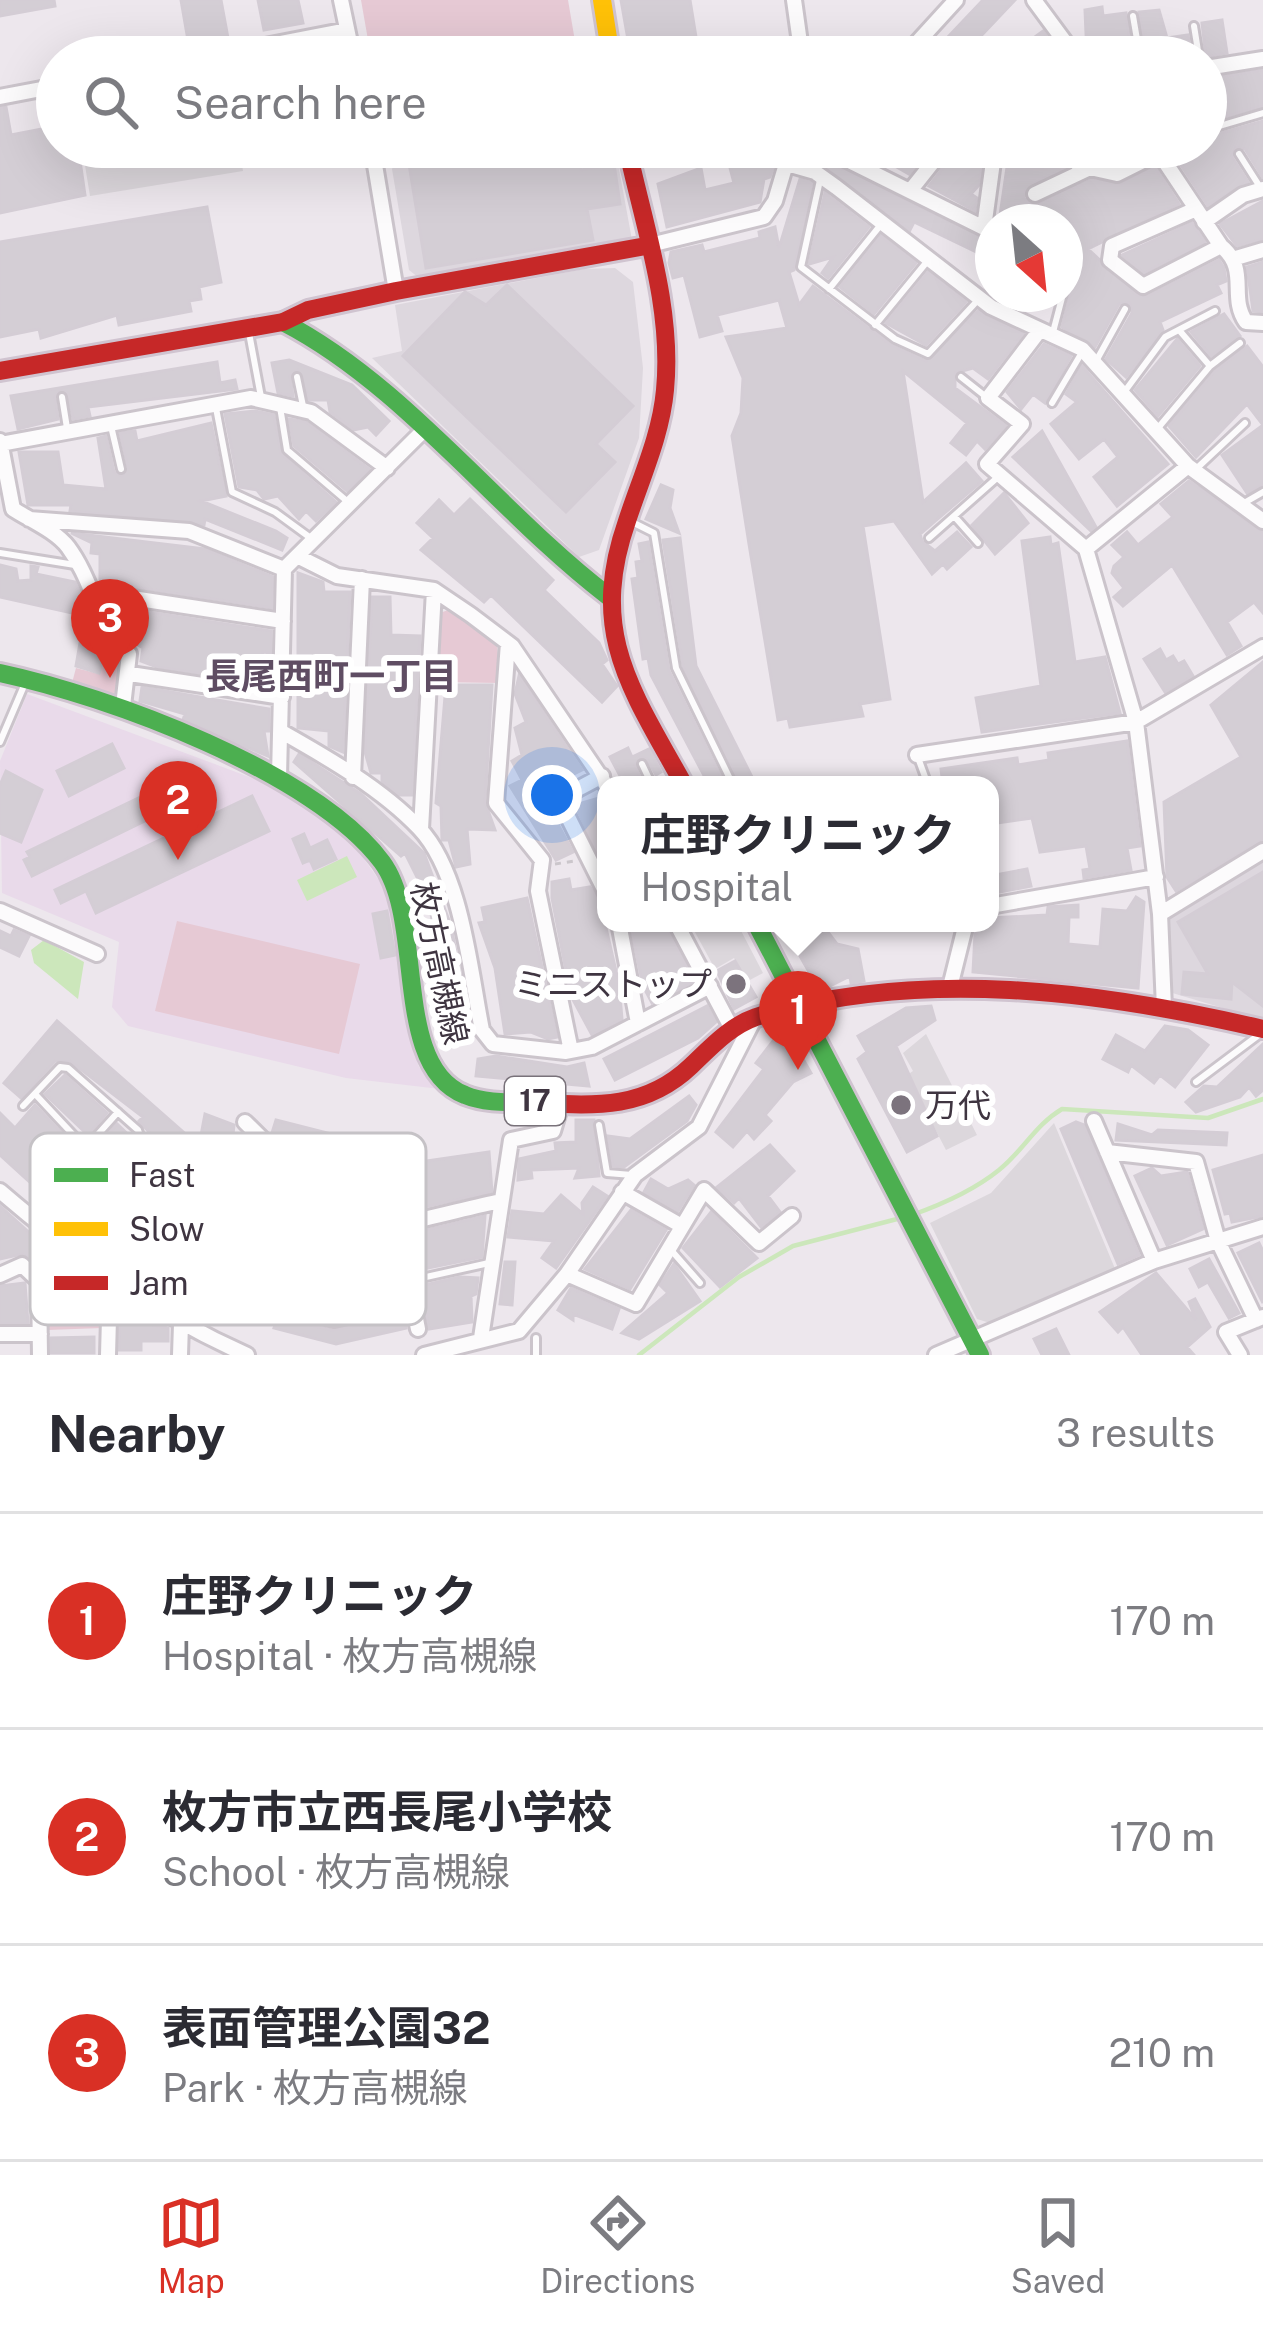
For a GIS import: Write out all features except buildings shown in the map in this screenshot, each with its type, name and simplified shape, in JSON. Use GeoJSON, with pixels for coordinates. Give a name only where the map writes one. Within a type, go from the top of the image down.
{"type":"FeatureCollection","features":[{"type":"Feature","properties":{"kind":"street"},"geometry":{"type":"LineString","coordinates":[[341,0],[348,36]]}},
{"type":"Feature","properties":{"kind":"street"},"geometry":{"type":"LineString","coordinates":[[602,0],[608,36]]}},
{"type":"Feature","properties":{"kind":"street"},"geometry":{"type":"LineString","coordinates":[[794,0],[799,36]]}},
{"type":"Feature","properties":{"kind":"street"},"geometry":{"type":"LineString","coordinates":[[923,36],[956,0]]}},
{"type":"Feature","properties":{"kind":"street"},"geometry":{"type":"LineString","coordinates":[[1034,0],[1061,36]]}},
{"type":"Feature","properties":{"kind":"street"},"geometry":{"type":"LineString","coordinates":[[316,36],[347,30]]}},
{"type":"Feature","properties":{"kind":"street"},"geometry":{"type":"LineString","coordinates":[[1227,65],[1263,59]]}},
{"type":"Feature","properties":{"kind":"street"},"geometry":{"type":"LineString","coordinates":[[0,97],[36,90]]}},
{"type":"Feature","properties":{"kind":"street"},"geometry":{"type":"LineString","coordinates":[[376,168],[396,291]]}},
{"type":"Feature","properties":{"kind":"street"},"geometry":{"type":"LineString","coordinates":[[631,168],[664,330],[665,392],[608,596],[614,634],[676,776]]}},
{"type":"Feature","properties":{"kind":"street"},"geometry":{"type":"LineString","coordinates":[[0,371],[283,322],[308,310],[646,246],[764,217],[776,201],[786,168]]}},
{"type":"Feature","properties":{"kind":"street"},"geometry":{"type":"LineString","coordinates":[[798,168],[821,176],[975,293]]}},
{"type":"Feature","properties":{"kind":"street"},"geometry":{"type":"LineString","coordinates":[[863,168],[975,223]]}},
{"type":"Feature","properties":{"kind":"street"},"geometry":{"type":"LineString","coordinates":[[910,191],[928,168]]}},
{"type":"Feature","properties":{"kind":"street"},"geometry":{"type":"LineString","coordinates":[[991,204],[993,168]]}},
{"type":"Feature","properties":{"kind":"street"},"geometry":{"type":"LineString","coordinates":[[1035,194],[1088,168]]}},
{"type":"Feature","properties":{"kind":"street"},"geometry":{"type":"LineString","coordinates":[[1094,168],[1117,174],[1127,168]]}},
{"type":"Feature","properties":{"kind":"street"},"geometry":{"type":"LineString","coordinates":[[1169,168],[1221,246],[1235,257],[1241,275],[1239,312],[1246,322],[1263,323]]}},
{"type":"Feature","properties":{"kind":"street"},"geometry":{"type":"LineString","coordinates":[[1221,246],[1143,286],[1110,260],[1112,246],[1262,189]]}},
{"type":"Feature","properties":{"kind":"street"},"geometry":{"type":"LineString","coordinates":[[1235,257],[1263,250]]}},
{"type":"Feature","properties":{"kind":"street"},"geometry":{"type":"LineString","coordinates":[[1008,312],[1083,351],[1191,468],[1263,521]]}},
{"type":"Feature","properties":{"kind":"street"},"geometry":{"type":"LineString","coordinates":[[283,322],[335,349],[425,428],[557,557],[608,596]]}},
{"type":"Feature","properties":{"kind":"street"},"geometry":{"type":"LineString","coordinates":[[1046,333],[988,398],[1022,424],[993,469],[1085,549],[1136,722],[1160,914],[1164,1008]]}},
{"type":"Feature","properties":{"kind":"street"},"geometry":{"type":"LineString","coordinates":[[123,706],[129,654],[108,635],[93,592],[65,543],[13,509],[4,489],[0,443],[262,400],[304,410],[387,468]]}},
{"type":"Feature","properties":{"kind":"street"},"geometry":{"type":"LineString","coordinates":[[284,569],[425,428]]}},
{"type":"Feature","properties":{"kind":"street"},"geometry":{"type":"LineString","coordinates":[[1085,549],[1191,468]]}},
{"type":"Feature","properties":{"kind":"street"},"geometry":{"type":"LineString","coordinates":[[29,519],[189,531],[284,569]]}},
{"type":"Feature","properties":{"kind":"street"},"geometry":{"type":"LineString","coordinates":[[299,557],[337,577],[434,590],[508,643],[601,776]]}},
{"type":"Feature","properties":{"kind":"street"},"geometry":{"type":"LineString","coordinates":[[279,776],[284,569]]}},
{"type":"Feature","properties":{"kind":"street"},"geometry":{"type":"LineString","coordinates":[[353,777],[362,579]]}},
{"type":"Feature","properties":{"kind":"street"},"geometry":{"type":"LineString","coordinates":[[422,830],[434,590]]}},
{"type":"Feature","properties":{"kind":"street"},"geometry":{"type":"LineString","coordinates":[[93,592],[283,621]]}},
{"type":"Feature","properties":{"kind":"street"},"geometry":{"type":"LineString","coordinates":[[508,643],[496,802],[542,865],[538,891],[571,1051]]}},
{"type":"Feature","properties":{"kind":"street"},"geometry":{"type":"LineString","coordinates":[[917,755],[1136,722],[1263,647]]}},
{"type":"Feature","properties":{"kind":"street","name":"枚方高槻線"},"geometry":{"type":"LineString","coordinates":[[0,673],[123,706],[279,776],[326,808],[383,862],[400,890],[426,1056],[447,1085],[462,1095],[499,1102],[605,1106],[651,1096],[732,1028],[755,1017],[908,988],[950,987],[1164,1008],[1263,1029]]}},
{"type":"Feature","properties":{"kind":"street"},"geometry":{"type":"LineString","coordinates":[[130,674],[282,697]]}},
{"type":"Feature","properties":{"kind":"street"},"geometry":{"type":"LineString","coordinates":[[282,732],[353,777],[422,830],[455,896],[482,1030],[493,1044],[571,1051],[710,986]]}},
{"type":"Feature","properties":{"kind":"street"},"geometry":{"type":"LineString","coordinates":[[597,784],[559,800],[597,876]]}},
{"type":"Feature","properties":{"kind":"street"},"geometry":{"type":"LineString","coordinates":[[1160,914],[1263,851]]}},
{"type":"Feature","properties":{"kind":"street"},"geometry":{"type":"LineString","coordinates":[[999,904],[1156,877]]}},
{"type":"Feature","properties":{"kind":"street"},"geometry":{"type":"LineString","coordinates":[[0,911],[97,954]]}},
{"type":"Feature","properties":{"kind":"street"},"geometry":{"type":"LineString","coordinates":[[621,932],[638,1023]]}},
{"type":"Feature","properties":{"kind":"street"},"geometry":{"type":"LineString","coordinates":[[681,932],[732,1028]]}},
{"type":"Feature","properties":{"kind":"street"},"geometry":{"type":"LineString","coordinates":[[761,932],[976,1347]]}},
{"type":"Feature","properties":{"kind":"street"},"geometry":{"type":"LineString","coordinates":[[950,987],[964,932]]}},
{"type":"Feature","properties":{"kind":"street"},"geometry":{"type":"LineString","coordinates":[[424,1355],[519,1331],[567,1274],[635,1175],[699,1127],[755,1017]]}},
{"type":"Feature","properties":{"kind":"street"},"geometry":{"type":"LineString","coordinates":[[481,1338],[512,1140],[553,1131],[562,1101]]}},
{"type":"Feature","properties":{"kind":"street"},"geometry":{"type":"LineString","coordinates":[[1094,1121],[1154,1261]]}},
{"type":"Feature","properties":{"kind":"street"},"geometry":{"type":"LineString","coordinates":[[245,1123],[255,1133]]}},
{"type":"Feature","properties":{"kind":"street"},"geometry":{"type":"LineString","coordinates":[[1107,1152],[1196,1162],[1219,1241],[1259,1318],[1226,1332],[1240,1355]]}},
{"type":"Feature","properties":{"kind":"street"},"geometry":{"type":"LineString","coordinates":[[567,1274],[636,1304],[704,1190],[759,1243],[792,1216]]}},
{"type":"Feature","properties":{"kind":"street"},"geometry":{"type":"LineString","coordinates":[[0,1191],[30,1216]]}},
{"type":"Feature","properties":{"kind":"street"},"geometry":{"type":"LineString","coordinates":[[622,1192],[680,1225]]}},
{"type":"Feature","properties":{"kind":"street"},"geometry":{"type":"LineString","coordinates":[[426,1216],[501,1201]]}},
{"type":"Feature","properties":{"kind":"street"},"geometry":{"type":"LineString","coordinates":[[936,1355],[976,1347],[1154,1261],[1263,1227]]}},
{"type":"Feature","properties":{"kind":"street"},"geometry":{"type":"LineString","coordinates":[[0,1275],[22,1265],[30,1272]]}},
{"type":"Feature","properties":{"kind":"street"},"geometry":{"type":"LineString","coordinates":[[40,1325],[40,1355]]}},
{"type":"Feature","properties":{"kind":"street"},"geometry":{"type":"LineString","coordinates":[[108,1355],[109,1325]]}},
{"type":"Feature","properties":{"kind":"street"},"geometry":{"type":"LineString","coordinates":[[183,1325],[247,1355]]}},
{"type":"Feature","properties":{"kind":"street"},"geometry":{"type":"LineString","coordinates":[[417,1325],[418,1329]]}},
{"type":"Feature","properties":{"kind":"street"},"geometry":{"type":"LineString","coordinates":[[0,1334],[40,1334]]}},
{"type":"Feature","properties":{"kind":"lane"},"geometry":{"type":"LineString","coordinates":[[1133,16],[1136,36]]}},
{"type":"Feature","properties":{"kind":"lane"},"geometry":{"type":"LineString","coordinates":[[1194,26],[1196,36]]}},
{"type":"Feature","properties":{"kind":"lane"},"geometry":{"type":"LineString","coordinates":[[1227,124],[1263,113]]}},
{"type":"Feature","properties":{"kind":"lane"},"geometry":{"type":"LineString","coordinates":[[1239,154],[1262,189]]}},
{"type":"Feature","properties":{"kind":"lane"},"geometry":{"type":"LineString","coordinates":[[1076,168],[1078,173]]}},
{"type":"Feature","properties":{"kind":"lane"},"geometry":{"type":"LineString","coordinates":[[821,176],[801,267],[875,325],[928,354],[975,302]]}},
{"type":"Feature","properties":{"kind":"lane"},"geometry":{"type":"LineString","coordinates":[[829,289],[883,222]]}},
{"type":"Feature","properties":{"kind":"lane"},"geometry":{"type":"LineString","coordinates":[[875,325],[931,258]]}},
{"type":"Feature","properties":{"kind":"lane"},"geometry":{"type":"LineString","coordinates":[[1095,363],[1125,309]]}},
{"type":"Feature","properties":{"kind":"lane"},"geometry":{"type":"LineString","coordinates":[[1123,394],[1165,337],[1215,311]]}},
{"type":"Feature","properties":{"kind":"lane"},"geometry":{"type":"LineString","coordinates":[[1046,333],[1055,312]]}},
{"type":"Feature","properties":{"kind":"lane"},"geometry":{"type":"LineString","coordinates":[[248,326],[262,400]]}},
{"type":"Feature","properties":{"kind":"lane"},"geometry":{"type":"LineString","coordinates":[[1179,330],[1210,365]]}},
{"type":"Feature","properties":{"kind":"lane"},"geometry":{"type":"LineString","coordinates":[[1156,431],[1210,365],[1240,343]]}},
{"type":"Feature","properties":{"kind":"lane"},"geometry":{"type":"LineString","coordinates":[[1052,403],[1083,351]]}},
{"type":"Feature","properties":{"kind":"lane"},"geometry":{"type":"LineString","coordinates":[[297,377],[304,410]]}},
{"type":"Feature","properties":{"kind":"lane"},"geometry":{"type":"LineString","coordinates":[[961,377],[988,398]]}},
{"type":"Feature","properties":{"kind":"lane"},"geometry":{"type":"LineString","coordinates":[[62,397],[68,431]]}},
{"type":"Feature","properties":{"kind":"lane"},"geometry":{"type":"LineString","coordinates":[[280,404],[286,450],[351,505]]}},
{"type":"Feature","properties":{"kind":"lane"},"geometry":{"type":"LineString","coordinates":[[216,405],[232,492],[275,512],[315,542]]}},
{"type":"Feature","properties":{"kind":"lane"},"geometry":{"type":"LineString","coordinates":[[1191,468],[1245,423]]}},
{"type":"Feature","properties":{"kind":"lane"},"geometry":{"type":"LineString","coordinates":[[111,424],[121,469]]}},
{"type":"Feature","properties":{"kind":"lane"},"geometry":{"type":"LineString","coordinates":[[929,538],[993,469],[974,453]]}},
{"type":"Feature","properties":{"kind":"lane"},"geometry":{"type":"LineString","coordinates":[[1244,503],[1263,492]]}},
{"type":"Feature","properties":{"kind":"lane"},"geometry":{"type":"LineString","coordinates":[[954,516],[978,543]]}},
{"type":"Feature","properties":{"kind":"lane"},"geometry":{"type":"LineString","coordinates":[[630,521],[654,533],[676,668],[730,776]]}},
{"type":"Feature","properties":{"kind":"lane"},"geometry":{"type":"LineString","coordinates":[[0,554],[79,565]]}},
{"type":"Feature","properties":{"kind":"lane"},"geometry":{"type":"LineString","coordinates":[[0,742],[27,678]]}},
{"type":"Feature","properties":{"kind":"lane"},"geometry":{"type":"LineString","coordinates":[[917,755],[925,776]]}},
{"type":"Feature","properties":{"kind":"lane"},"geometry":{"type":"LineString","coordinates":[[642,764],[648,776]]}},
{"type":"Feature","properties":{"kind":"lane"},"geometry":{"type":"LineString","coordinates":[[1196,1082],[1255,1042],[1263,1029]]}},
{"type":"Feature","properties":{"kind":"lane"},"geometry":{"type":"LineString","coordinates":[[23,1106],[60,1067],[68,1068],[139,1133]]}},
{"type":"Feature","properties":{"kind":"lane"},"geometry":{"type":"LineString","coordinates":[[35,1094],[72,1133]]}},
{"type":"Feature","properties":{"kind":"lane"},"geometry":{"type":"LineString","coordinates":[[99,1133],[118,1112]]}},
{"type":"Feature","properties":{"kind":"lane"},"geometry":{"type":"LineString","coordinates":[[599,1125],[607,1173],[635,1175]]}},
{"type":"Feature","properties":{"kind":"lane"},"geometry":{"type":"LineString","coordinates":[[668,1246],[700,1283]]}},
{"type":"Feature","properties":{"kind":"lane"},"geometry":{"type":"LineString","coordinates":[[426,1277],[492,1262]]}},
{"type":"Feature","properties":{"kind":"lane"},"geometry":{"type":"LineString","coordinates":[[536,1338],[536,1355]]}},
{"type":"Feature","properties":{"kind":"path"},"geometry":{"type":"LineString","coordinates":[[542,865],[589,860]]}},
{"type":"Feature","properties":{"kind":"shaded area"},"geometry":{"type":"Polygon","coordinates":[[[361,0],[568,0],[574,36],[367,36],[361,0]]]}},
{"type":"Feature","properties":{"kind":"shaded area"},"geometry":{"type":"Polygon","coordinates":[[[85,168],[242,168],[243,171],[90,196],[85,168]]]}},
{"type":"Feature","properties":{"kind":"shaded area"},"geometry":{"type":"Polygon","coordinates":[[[619,168],[632,240],[419,278],[409,270],[392,169],[619,168]]]}},
{"type":"Feature","properties":{"kind":"shaded area"},"geometry":{"type":"Polygon","coordinates":[[[615,268],[633,282],[643,368],[639,438],[599,550],[579,557],[372,358],[402,351],[395,305],[584,269],[615,268]]]}},
{"type":"Feature","properties":{"kind":"shaded area"},"geometry":{"type":"Polygon","coordinates":[[[448,610],[497,643],[500,683],[438,682],[440,613],[448,610]]]}},
{"type":"Feature","properties":{"kind":"shaded area"},"geometry":{"type":"Polygon","coordinates":[[[106,647],[125,663],[116,695],[72,683],[76,668],[99,674],[106,647]]]}},
{"type":"Feature","properties":{"kind":"shaded area"},"geometry":{"type":"Polygon","coordinates":[[[27,694],[271,785],[309,806],[362,856],[388,893],[395,912],[409,1037],[419,1067],[440,1089],[346,1078],[128,1026],[112,1007],[119,942],[2,893],[0,761],[27,694]]]}},
{"type":"Feature","properties":{"kind":"shaded area"},"geometry":{"type":"Polygon","coordinates":[[[347,856],[357,877],[307,901],[297,880],[347,856]]]}},
{"type":"Feature","properties":{"kind":"shaded area"},"geometry":{"type":"Polygon","coordinates":[[[1263,861],[1263,1020],[1169,992],[1168,919],[1263,861]]]}},
{"type":"Feature","properties":{"kind":"shaded area"},"geometry":{"type":"Polygon","coordinates":[[[177,921],[360,964],[339,1054],[155,1011],[177,921]]]}},
{"type":"Feature","properties":{"kind":"shaded area"},"geometry":{"type":"Polygon","coordinates":[[[695,932],[742,932],[763,973],[748,981],[734,958],[715,969],[695,932]]]}},
{"type":"Feature","properties":{"kind":"shaded area"},"geometry":{"type":"Polygon","coordinates":[[[44,940],[84,962],[78,999],[34,963],[31,950],[44,940]]]}},
{"type":"Feature","properties":{"kind":"shaded area"},"geometry":{"type":"Polygon","coordinates":[[[926,1034],[977,1135],[946,1150],[907,1075],[913,1071],[903,1053],[926,1034]]]}},
{"type":"Feature","properties":{"kind":"shaded area"},"geometry":{"type":"Polygon","coordinates":[[[1054,1123],[1116,1271],[990,1323],[977,1319],[930,1223],[991,1193],[1054,1123]]]}},
{"type":"Feature","properties":{"kind":"shaded area"},"geometry":{"type":"Polygon","coordinates":[[[48,1325],[102,1328],[48,1330],[48,1325]]]}},
{"type":"Feature","properties":{"kind":"waterway"},"geometry":{"type":"LineString","coordinates":[[912,1215],[989,1178],[1062,1109],[1208,1118],[1263,1099]]}},
{"type":"Feature","properties":{"kind":"waterway"},"geometry":{"type":"LineString","coordinates":[[639,1355],[739,1277],[793,1246],[901,1218]]}},
{"type":"Feature","properties":{"kind":"traffic: fast"},"geometry":{"type":"LineString","coordinates":[[283,322],[370,380],[608,596]]}},
{"type":"Feature","properties":{"kind":"traffic: fast"},"geometry":{"type":"LineString","coordinates":[[0,673],[96,700],[206,742],[309,798],[351,829],[382,862],[395,888],[418,1024],[427,1055],[442,1079],[473,1098],[538,1103]]}},
{"type":"Feature","properties":{"kind":"traffic: fast"},"geometry":{"type":"LineString","coordinates":[[761,932],[980,1355]]}},
{"type":"Feature","properties":{"kind":"traffic: slow"},"geometry":{"type":"LineString","coordinates":[[602,0],[608,36]]}},
{"type":"Feature","properties":{"kind":"traffic: jam"},"geometry":{"type":"LineString","coordinates":[[632,168],[665,329],[665,390],[650,456],[616,561],[614,628],[632,689],[679,776]]}},
{"type":"Feature","properties":{"kind":"traffic: jam"},"geometry":{"type":"LineString","coordinates":[[0,371],[283,322],[308,310],[396,291],[646,246]]}},
{"type":"Feature","properties":{"kind":"traffic: jam"},"geometry":{"type":"LineString","coordinates":[[538,1103],[600,1104],[638,1097],[674,1080],[721,1038],[756,1017],[881,992],[946,989],[1074,995],[1263,1029]]}},
{"type":"Feature","properties":{"kind":"place","name":"表面管理公園32"},"geometry":{"type":"Point","coordinates":[110,678]}},
{"type":"Feature","properties":{"kind":"place","name":"枚方市立西長尾小学校"},"geometry":{"type":"Point","coordinates":[178,860]}},
{"type":"Feature","properties":{"kind":"place","name":"ミニストップ"},"geometry":{"type":"Point","coordinates":[736,984]}},
{"type":"Feature","properties":{"kind":"place","name":"庄野クリニック"},"geometry":{"type":"Point","coordinates":[798,1070]}},
{"type":"Feature","properties":{"kind":"place","name":"万代"},"geometry":{"type":"Point","coordinates":[901,1105]}},
{"type":"Feature","properties":{"kind":"district","name":"長尾西町一丁目"},"geometry":{"type":"Point","coordinates":[331,676]}}]}
